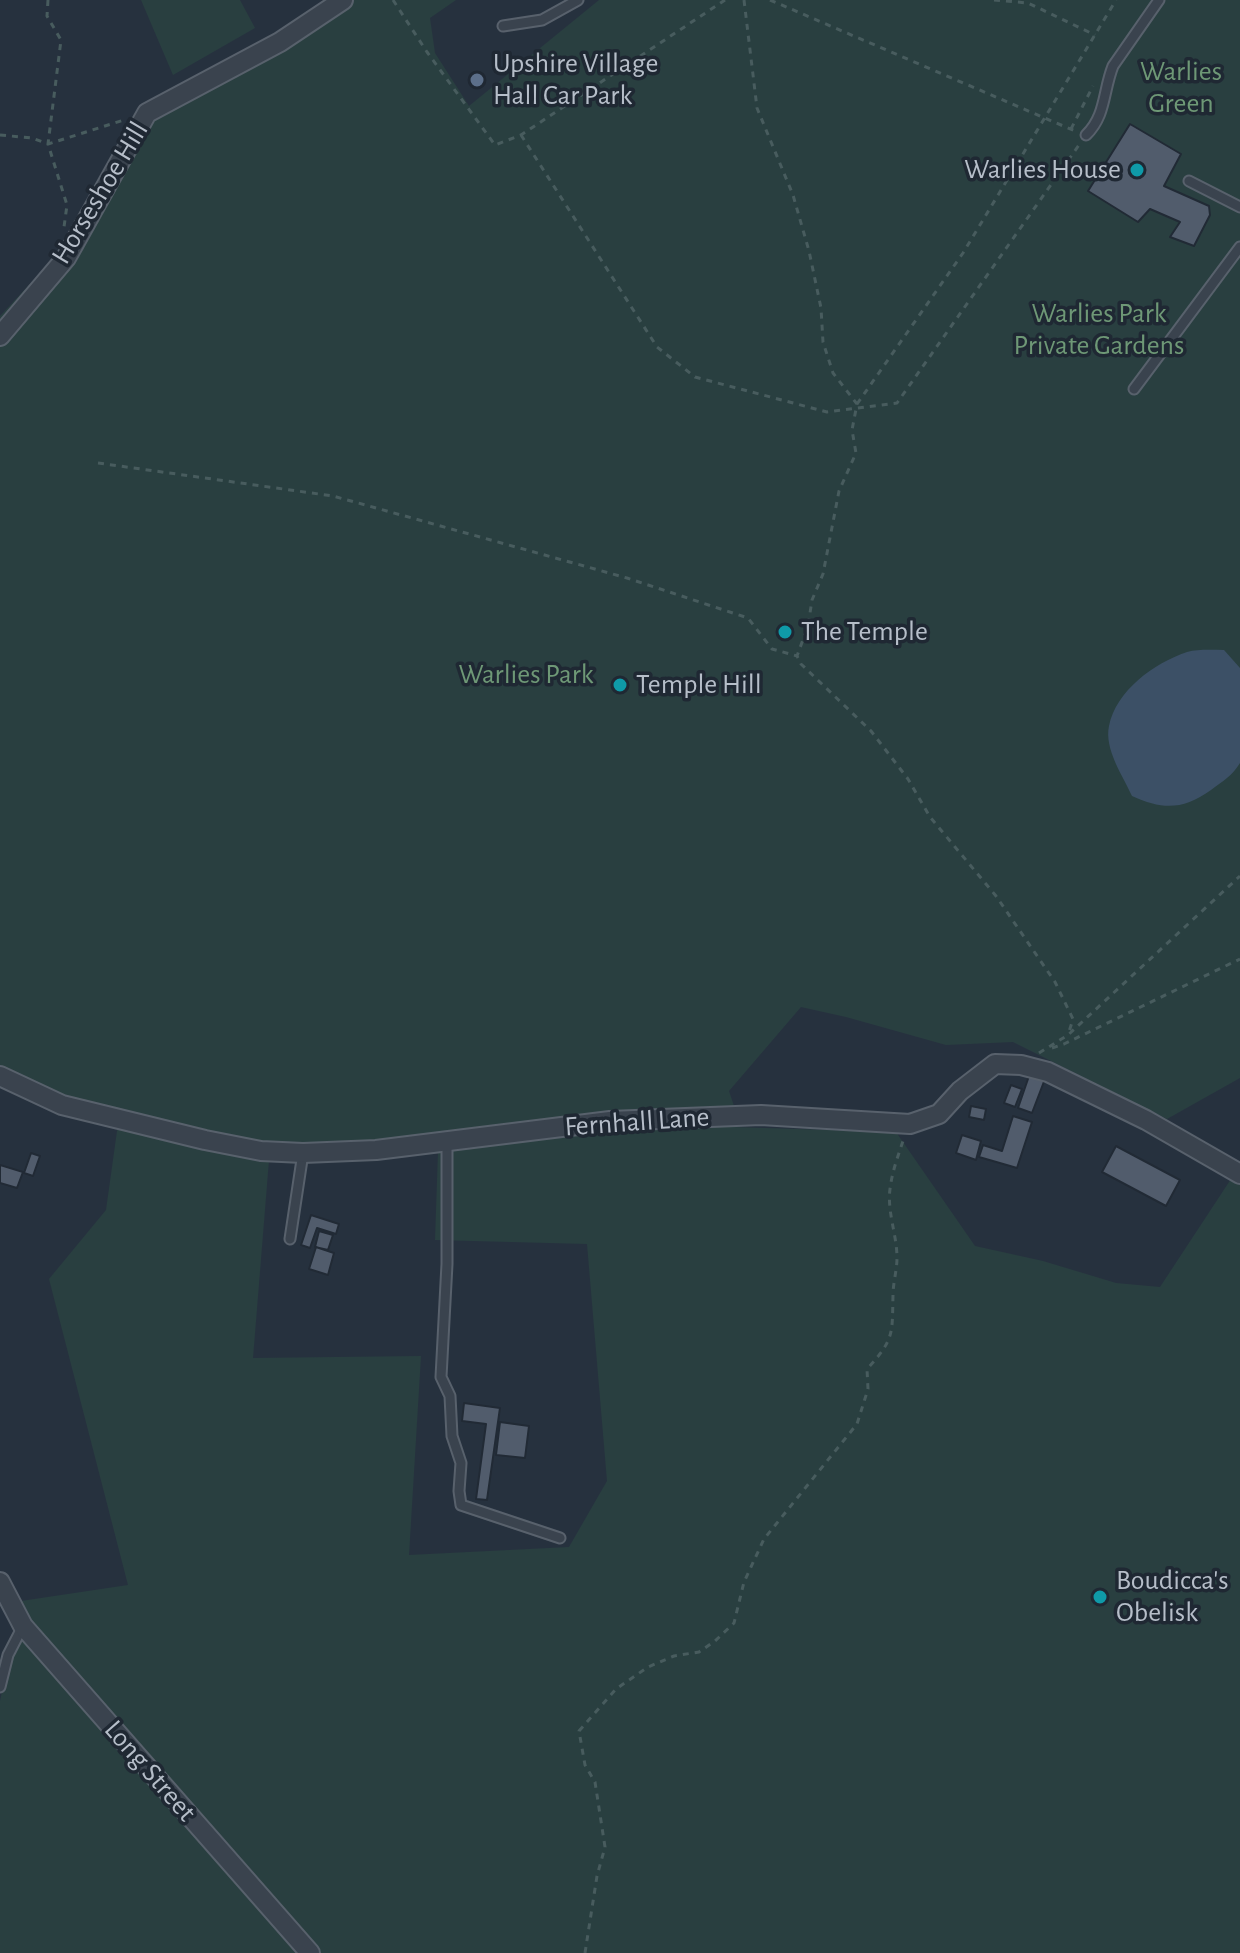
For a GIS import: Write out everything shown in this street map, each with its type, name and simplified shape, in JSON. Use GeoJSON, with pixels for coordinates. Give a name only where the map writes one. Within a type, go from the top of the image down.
{"type":"FeatureCollection","features":[{"type":"Feature","properties":{"kind":"street","name":"Horseshoe Hill"},"geometry":{"type":"LineString","coordinates":[[0,336],[66,258],[147,113],[280,42],[343,0]]}},
{"type":"Feature","properties":{"kind":"street","name":"Fernhall Lane"},"geometry":{"type":"LineString","coordinates":[[0,1076],[62,1105],[205,1140],[261,1151],[303,1153],[376,1150],[625,1120],[761,1115],[910,1124],[939,1114],[960,1091],[995,1064],[1048,1072],[1132,1113],[1240,1174]]}},
{"type":"Feature","properties":{"kind":"street","name":"Long Street"},"geometry":{"type":"LineString","coordinates":[[0,1582],[23,1626],[310,1953]]}},
{"type":"Feature","properties":{"kind":"lane"},"geometry":{"type":"LineString","coordinates":[[503,26],[542,20],[578,0]]}},
{"type":"Feature","properties":{"kind":"lane"},"geometry":{"type":"LineString","coordinates":[[1086,135],[1097,125],[1104,108],[1113,66],[1159,0]]}},
{"type":"Feature","properties":{"kind":"lane"},"geometry":{"type":"LineString","coordinates":[[1189,181],[1240,207]]}},
{"type":"Feature","properties":{"kind":"lane"},"geometry":{"type":"LineString","coordinates":[[1134,389],[1240,247]]}},
{"type":"Feature","properties":{"kind":"lane"},"geometry":{"type":"LineString","coordinates":[[447,1142],[447,1264],[441,1377],[450,1396],[452,1436],[461,1463],[461,1505],[560,1538]]}},
{"type":"Feature","properties":{"kind":"lane"},"geometry":{"type":"LineString","coordinates":[[290,1239],[303,1153]]}},
{"type":"Feature","properties":{"kind":"lane"},"geometry":{"type":"LineString","coordinates":[[0,1687],[8,1655],[23,1626]]}},
{"type":"Feature","properties":{"kind":"path"},"geometry":{"type":"LineString","coordinates":[[48,0],[47,16],[61,40],[48,144],[67,205],[62,237],[66,258]]}},
{"type":"Feature","properties":{"kind":"path"},"geometry":{"type":"LineString","coordinates":[[393,0],[495,145],[521,135],[725,0]]}},
{"type":"Feature","properties":{"kind":"path"},"geometry":{"type":"LineString","coordinates":[[744,0],[757,108],[793,195],[809,251],[821,308],[823,342],[833,373],[857,406]]}},
{"type":"Feature","properties":{"kind":"path"},"geometry":{"type":"LineString","coordinates":[[770,0],[1071,129]]}},
{"type":"Feature","properties":{"kind":"path"},"geometry":{"type":"LineString","coordinates":[[994,0],[1028,3],[1095,35]]}},
{"type":"Feature","properties":{"kind":"path"},"geometry":{"type":"LineString","coordinates":[[1068,1035],[1073,1019],[1055,982],[996,896],[930,817],[908,779],[871,731],[801,664],[797,656],[808,626],[812,600],[823,574],[839,491],[856,453],[852,430],[857,406],[963,253],[1116,0]]}},
{"type":"Feature","properties":{"kind":"path"},"geometry":{"type":"LineString","coordinates":[[0,135],[32,138],[48,144],[147,113]]}},
{"type":"Feature","properties":{"kind":"path"},"geometry":{"type":"LineString","coordinates":[[521,135],[657,347],[695,377],[827,412],[897,403],[1086,135]]}},
{"type":"Feature","properties":{"kind":"path"},"geometry":{"type":"LineString","coordinates":[[98,463],[348,500],[627,578],[748,618],[772,649],[797,656]]}},
{"type":"Feature","properties":{"kind":"path"},"geometry":{"type":"LineString","coordinates":[[1026,1067],[1068,1035],[1240,876]]}},
{"type":"Feature","properties":{"kind":"path"},"geometry":{"type":"LineString","coordinates":[[1046,1049],[1064,1044],[1240,959]]}},
{"type":"Feature","properties":{"kind":"path"},"geometry":{"type":"LineString","coordinates":[[585,1953],[597,1876],[605,1847],[595,1782],[585,1765],[579,1731],[616,1689],[648,1667],[674,1656],[699,1652],[734,1623],[744,1582],[764,1539],[857,1424],[868,1389],[867,1369],[884,1350],[894,1323],[897,1258],[889,1191],[895,1162],[910,1124]]}},
{"type":"Feature","properties":{"kind":"green space"},"geometry":{"type":"Polygon","coordinates":[[[141,0],[240,0],[255,28],[173,75],[141,0]]]}},
{"type":"Feature","properties":{"kind":"green space"},"geometry":{"type":"Polygon","coordinates":[[[331,0],[456,0],[430,18],[435,53],[469,106],[599,0],[1240,0],[1240,1078],[1167,1119],[1013,1042],[946,1045],[801,1007],[729,1091],[734,1106],[733,1127],[896,1132],[975,1246],[1043,1261],[1116,1283],[1160,1287],[1231,1179],[1240,1184],[1240,1953],[0,1953],[0,1701],[21,1601],[128,1585],[49,1279],[106,1210],[118,1124],[0,1066],[0,316],[68,243],[147,113],[331,0]],[[438,1152],[366,1158],[269,1160],[253,1358],[421,1356],[409,1555],[569,1547],[607,1481],[587,1244],[435,1240],[438,1152]]]}},
{"type":"Feature","properties":{"kind":"water"},"geometry":{"type":"Polygon","coordinates":[[[1196,650],[1224,650],[1240,668],[1240,763],[1211,790],[1182,804],[1163,806],[1132,796],[1109,744],[1109,726],[1120,701],[1138,680],[1174,657],[1196,650]]]}},
{"type":"Feature","properties":{"kind":"building","name":"Warlies House"},"geometry":{"type":"Polygon","coordinates":[[[1130,124],[1181,154],[1164,186],[1209,206],[1210,215],[1194,246],[1170,237],[1180,222],[1150,209],[1138,222],[1088,191],[1130,124]]]}},
{"type":"Feature","properties":{"kind":"building"},"geometry":{"type":"Polygon","coordinates":[[[1030,1073],[1045,1079],[1032,1113],[1018,1108],[1030,1073]]]}},
{"type":"Feature","properties":{"kind":"building"},"geometry":{"type":"Polygon","coordinates":[[[1011,1085],[1022,1089],[1015,1107],[1004,1103],[1011,1085]]]}},
{"type":"Feature","properties":{"kind":"building"},"geometry":{"type":"Polygon","coordinates":[[[971,1106],[986,1109],[984,1120],[969,1117],[971,1106]]]}},
{"type":"Feature","properties":{"kind":"building"},"geometry":{"type":"Polygon","coordinates":[[[1013,1116],[1032,1122],[1017,1168],[979,1157],[983,1145],[1002,1151],[1013,1116]]]}},
{"type":"Feature","properties":{"kind":"building"},"geometry":{"type":"Polygon","coordinates":[[[962,1135],[981,1141],[976,1160],[956,1153],[962,1135]]]}},
{"type":"Feature","properties":{"kind":"building"},"geometry":{"type":"Polygon","coordinates":[[[1116,1146],[1180,1180],[1166,1206],[1102,1172],[1116,1146]]]}},
{"type":"Feature","properties":{"kind":"building"},"geometry":{"type":"Polygon","coordinates":[[[31,1153],[40,1156],[33,1176],[24,1173],[31,1153]]]}},
{"type":"Feature","properties":{"kind":"building"},"geometry":{"type":"Polygon","coordinates":[[[0,1165],[23,1172],[17,1188],[0,1183],[0,1165]]]}},
{"type":"Feature","properties":{"kind":"building"},"geometry":{"type":"Polygon","coordinates":[[[311,1215],[339,1224],[336,1234],[317,1228],[310,1248],[301,1245],[311,1215]]]}},
{"type":"Feature","properties":{"kind":"building"},"geometry":{"type":"Polygon","coordinates":[[[319,1231],[333,1235],[328,1250],[315,1247],[319,1231]]]}},
{"type":"Feature","properties":{"kind":"building"},"geometry":{"type":"Polygon","coordinates":[[[316,1247],[334,1253],[328,1275],[309,1269],[316,1247]]]}},
{"type":"Feature","properties":{"kind":"building"},"geometry":{"type":"Polygon","coordinates":[[[464,1403],[500,1408],[487,1500],[476,1499],[486,1424],[462,1421],[464,1403]]]}},
{"type":"Feature","properties":{"kind":"building"},"geometry":{"type":"Polygon","coordinates":[[[500,1422],[529,1426],[525,1458],[496,1455],[500,1422]]]}},
{"type":"Feature","properties":{"kind":"place","name":"Upshire Village Hall Car Park"},"geometry":{"type":"Point","coordinates":[477,80]}},
{"type":"Feature","properties":{"kind":"place","name":"Warlies House"},"geometry":{"type":"Point","coordinates":[1137,170]}},
{"type":"Feature","properties":{"kind":"place","name":"The Temple"},"geometry":{"type":"Point","coordinates":[785,632]}},
{"type":"Feature","properties":{"kind":"place","name":"Temple Hill"},"geometry":{"type":"Point","coordinates":[620,685]}},
{"type":"Feature","properties":{"kind":"place","name":"Boudicca's Obelisk"},"geometry":{"type":"Point","coordinates":[1100,1597]}},
{"type":"Feature","properties":{"kind":"park label","name":"Warlies Green"},"geometry":{"type":"Point","coordinates":[1181,88]}},
{"type":"Feature","properties":{"kind":"park label","name":"Warlies Park Private Gardens"},"geometry":{"type":"Point","coordinates":[1099,330]}},
{"type":"Feature","properties":{"kind":"park label","name":"Warlies Park"},"geometry":{"type":"Point","coordinates":[526,675]}}]}
